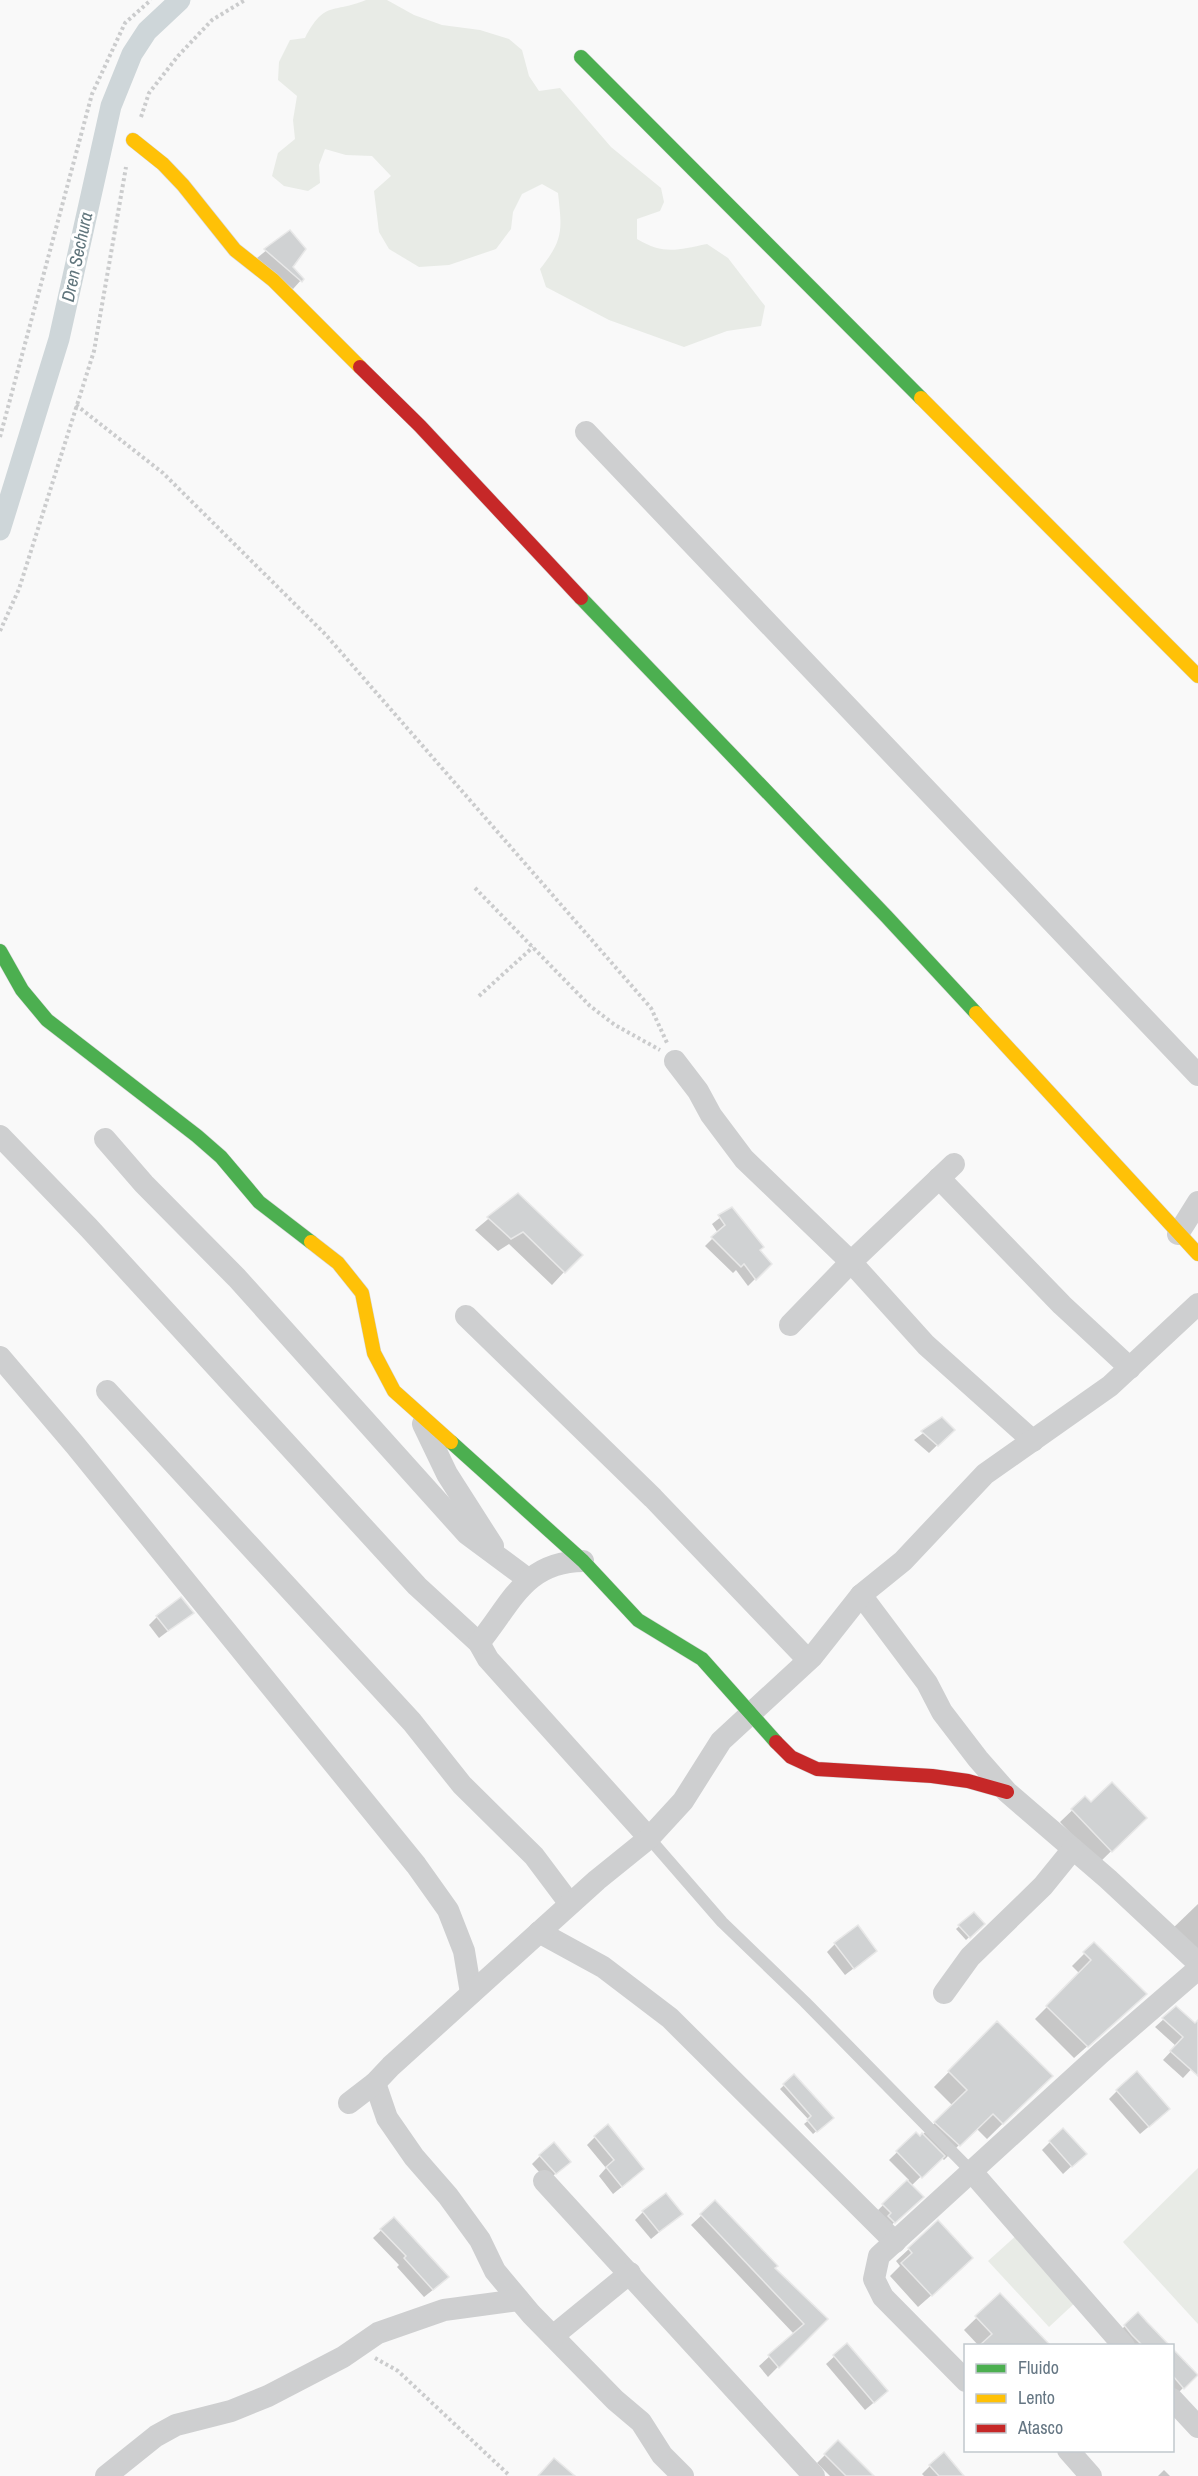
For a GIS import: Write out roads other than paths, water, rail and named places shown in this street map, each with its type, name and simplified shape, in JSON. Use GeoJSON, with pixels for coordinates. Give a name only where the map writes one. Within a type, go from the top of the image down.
{"type":"FeatureCollection","features":[{"type":"Feature","properties":{"kind":"street"},"geometry":{"type":"LineString","coordinates":[[582,57],[1198,676]]}},
{"type":"Feature","properties":{"kind":"street"},"geometry":{"type":"LineString","coordinates":[[134,140],[163,164],[183,185],[220,235],[273,280],[420,426],[637,658],[886,916],[1198,1254]]}},
{"type":"Feature","properties":{"kind":"street"},"geometry":{"type":"LineString","coordinates":[[586,432],[1198,1075]]}},
{"type":"Feature","properties":{"kind":"street"},"geometry":{"type":"LineString","coordinates":[[0,951],[22,990],[47,1020],[197,1136],[221,1157],[259,1202],[338,1263],[362,1293],[374,1353],[394,1391],[583,1561],[638,1620],[702,1659],[749,1714],[791,1757],[817,1769],[932,1776],[968,1781],[1007,1792]]}},
{"type":"Feature","properties":{"kind":"street"},"geometry":{"type":"LineString","coordinates":[[675,1061],[744,1159],[851,1262],[926,1345],[1033,1441]]}},
{"type":"Feature","properties":{"kind":"street"},"geometry":{"type":"LineString","coordinates":[[0,1136],[97,1237],[417,1586],[479,1643],[488,1659],[649,1838]]}},
{"type":"Feature","properties":{"kind":"street"},"geometry":{"type":"LineString","coordinates":[[105,1139],[144,1184],[237,1278],[467,1533],[528,1579]]}},
{"type":"Feature","properties":{"kind":"street"},"geometry":{"type":"LineString","coordinates":[[790,1325],[851,1262],[947,1171],[1062,1305],[1130,1368]]}},
{"type":"Feature","properties":{"kind":"street"},"geometry":{"type":"LineString","coordinates":[[1178,1234],[1198,1202]]}},
{"type":"Feature","properties":{"kind":"street"},"geometry":{"type":"LineString","coordinates":[[349,2103],[375,2083],[538,1932],[649,1838],[682,1801],[721,1741],[808,1660],[861,1595],[903,1561],[985,1474],[1110,1386],[1198,1304]]}},
{"type":"Feature","properties":{"kind":"street"},"geometry":{"type":"LineString","coordinates":[[466,1316],[653,1498],[808,1660]]}},
{"type":"Feature","properties":{"kind":"street"},"geometry":{"type":"LineString","coordinates":[[0,1357],[75,1445],[416,1865],[448,1910],[464,1951],[471,1993]]}},
{"type":"Feature","properties":{"kind":"street"},"geometry":{"type":"LineString","coordinates":[[107,1391],[412,1722],[462,1785],[534,1856],[570,1904]]}},
{"type":"Feature","properties":{"kind":"street"},"geometry":{"type":"LineString","coordinates":[[418,1413],[447,1474],[502,1560]]}},
{"type":"Feature","properties":{"kind":"street"},"geometry":{"type":"LineString","coordinates":[[479,1643],[528,1579],[556,1563],[583,1561]]}},
{"type":"Feature","properties":{"kind":"street"},"geometry":{"type":"LineString","coordinates":[[861,1595],[927,1683],[942,1712],[970,1750],[1007,1792],[1198,1963]]}},
{"type":"Feature","properties":{"kind":"street"},"geometry":{"type":"LineString","coordinates":[[944,1993],[970,1958],[1043,1886],[1072,1849]]}},
{"type":"Feature","properties":{"kind":"street"},"geometry":{"type":"LineString","coordinates":[[538,1932],[603,1967],[670,2018],[895,2242]]}},
{"type":"Feature","properties":{"kind":"street"},"geometry":{"type":"LineString","coordinates":[[964,2379],[883,2297],[874,2279],[879,2256],[1198,1969]]}},
{"type":"Feature","properties":{"kind":"street"},"geometry":{"type":"LineString","coordinates":[[375,2083],[387,2118],[414,2157],[448,2196],[473,2231],[495,2271],[553,2336],[615,2400],[641,2422],[662,2455],[683,2476]]}},
{"type":"Feature","properties":{"kind":"street"},"geometry":{"type":"LineString","coordinates":[[972,2172],[1122,2344]]}},
{"type":"Feature","properties":{"kind":"street"},"geometry":{"type":"LineString","coordinates":[[544,2181],[630,2272],[814,2476]]}},
{"type":"Feature","properties":{"kind":"street"},"geometry":{"type":"LineString","coordinates":[[553,2336],[630,2272]]}},
{"type":"Feature","properties":{"kind":"street"},"geometry":{"type":"LineString","coordinates":[[106,2476],[156,2436],[176,2425],[231,2410],[268,2396],[356,2348],[378,2333],[444,2310],[519,2300]]}},
{"type":"Feature","properties":{"kind":"street"},"geometry":{"type":"LineString","coordinates":[[1174,2400],[1198,2427]]}},
{"type":"Feature","properties":{"kind":"street"},"geometry":{"type":"LineString","coordinates":[[1069,2452],[1091,2476]]}},
{"type":"Feature","properties":{"kind":"lane"},"geometry":{"type":"LineString","coordinates":[[649,1838],[722,1922],[813,2010],[972,2172]]}},
{"type":"Feature","properties":{"kind":"waterway","name":"Dren Sechura"},"geometry":{"type":"LineString","coordinates":[[0,530],[59,339],[111,106],[132,54],[147,31],[180,0]]}}]}
